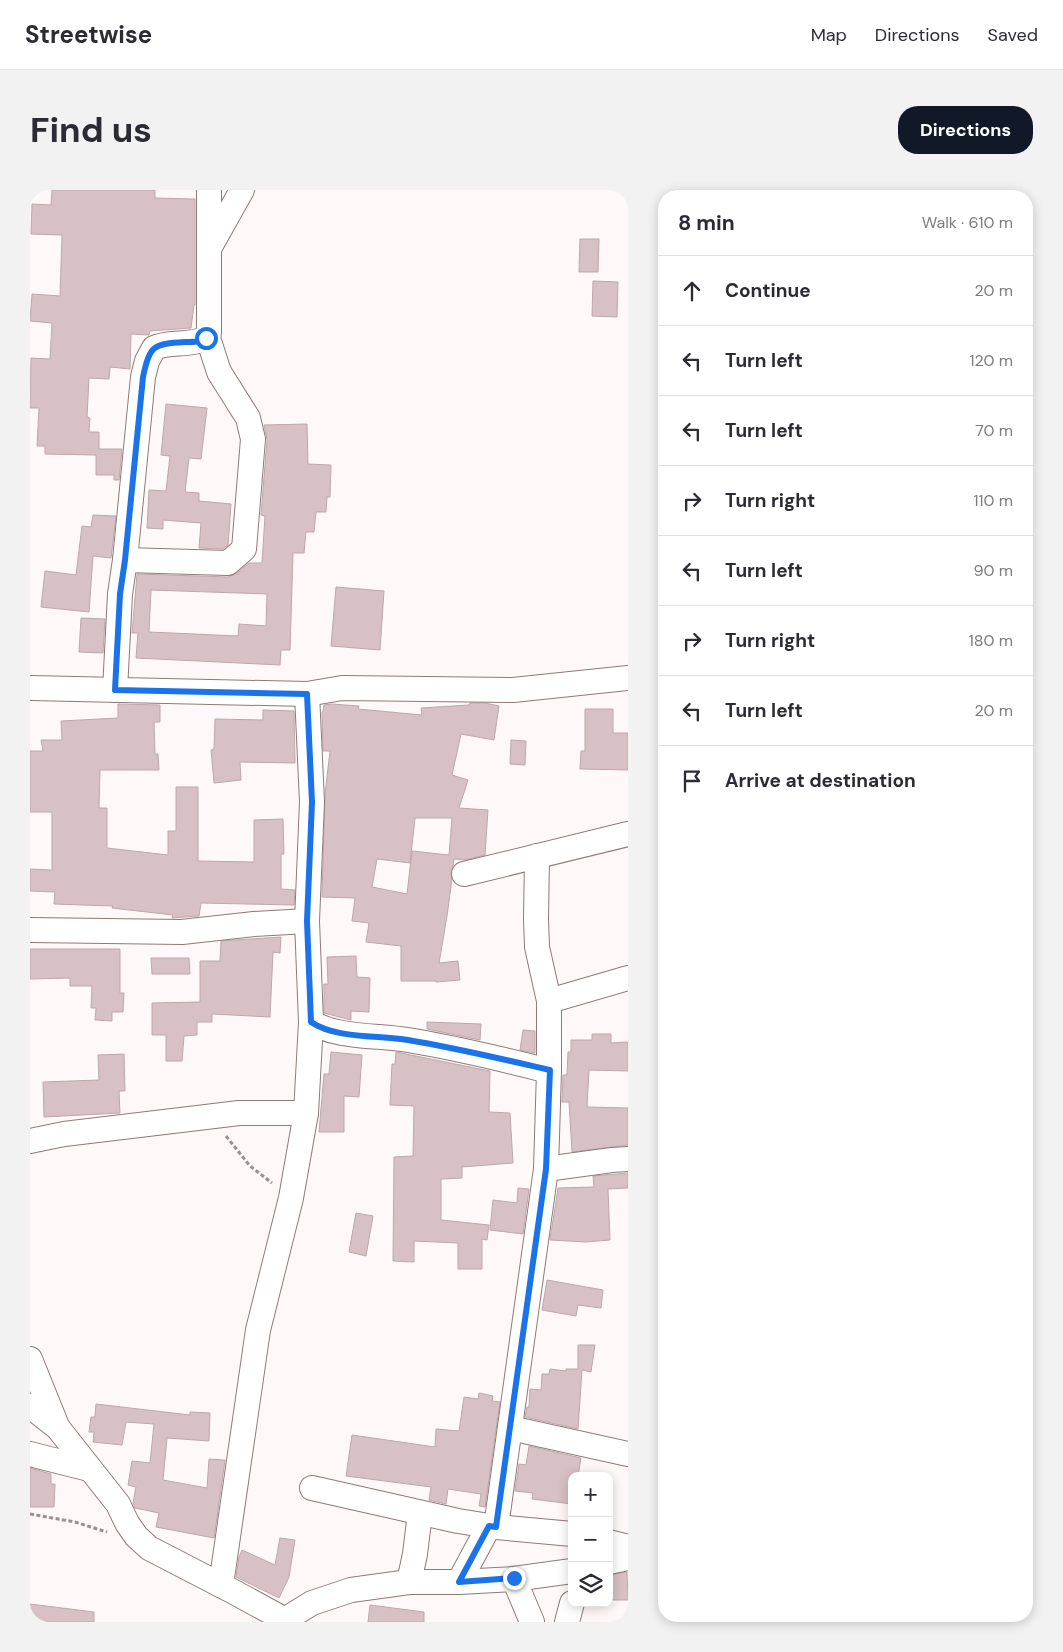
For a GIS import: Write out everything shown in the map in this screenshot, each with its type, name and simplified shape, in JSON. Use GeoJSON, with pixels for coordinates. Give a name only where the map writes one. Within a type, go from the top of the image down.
{"type":"FeatureCollection","features":[{"type":"Feature","properties":{"kind":"street"},"geometry":{"type":"LineString","coordinates":[[125,560],[228,563],[244,549],[253,439],[248,418],[219,372],[207,336],[209,327],[209,190]]}},
{"type":"Feature","properties":{"kind":"street"},"geometry":{"type":"LineString","coordinates":[[209,249],[242,190]]}},
{"type":"Feature","properties":{"kind":"street"},"geometry":{"type":"LineString","coordinates":[[115,690],[120,594],[143,377],[147,361],[150,353],[159,345],[199,341],[207,336]]}},
{"type":"Feature","properties":{"kind":"street"},"geometry":{"type":"LineString","coordinates":[[30,688],[307,694],[342,688],[513,690],[628,678]]}},
{"type":"Feature","properties":{"kind":"street"},"geometry":{"type":"LineString","coordinates":[[221,1585],[258,1330],[291,1198],[306,1113],[311,1022],[307,921],[312,802],[307,694]]}},
{"type":"Feature","properties":{"kind":"street"},"geometry":{"type":"LineString","coordinates":[[464,874],[628,834]]}},
{"type":"Feature","properties":{"kind":"street"},"geometry":{"type":"LineString","coordinates":[[459,1582],[492,1527],[510,1428],[546,1169],[550,1070],[549,1001],[537,946],[537,856]]}},
{"type":"Feature","properties":{"kind":"street"},"geometry":{"type":"LineString","coordinates":[[30,930],[182,932],[254,924],[307,921]]}},
{"type":"Feature","properties":{"kind":"street"},"geometry":{"type":"LineString","coordinates":[[549,1001],[628,978]]}},
{"type":"Feature","properties":{"kind":"street"},"geometry":{"type":"LineString","coordinates":[[311,1022],[321,1028],[459,1049],[550,1070]]}},
{"type":"Feature","properties":{"kind":"street"},"geometry":{"type":"LineString","coordinates":[[30,1141],[64,1134],[239,1113],[306,1113]]}},
{"type":"Feature","properties":{"kind":"street"},"geometry":{"type":"LineString","coordinates":[[546,1169],[628,1159]]}},
{"type":"Feature","properties":{"kind":"street"},"geometry":{"type":"LineString","coordinates":[[30,1359],[58,1428]]}},
{"type":"Feature","properties":{"kind":"street"},"geometry":{"type":"LineString","coordinates":[[30,1406],[58,1428],[118,1504],[136,1536],[150,1548],[288,1620],[312,1603],[351,1590],[409,1582],[459,1582],[568,1571]]}},
{"type":"Feature","properties":{"kind":"street"},"geometry":{"type":"LineString","coordinates":[[510,1428],[628,1454]]}},
{"type":"Feature","properties":{"kind":"street"},"geometry":{"type":"LineString","coordinates":[[30,1454],[89,1468]]}},
{"type":"Feature","properties":{"kind":"street"},"geometry":{"type":"LineString","coordinates":[[312,1488],[420,1513],[492,1527],[568,1534]]}},
{"type":"Feature","properties":{"kind":"street"},"geometry":{"type":"LineString","coordinates":[[409,1582],[415,1554],[420,1513]]}},
{"type":"Feature","properties":{"kind":"street"},"geometry":{"type":"LineString","coordinates":[[613,1543],[628,1547]]}},
{"type":"Feature","properties":{"kind":"street"},"geometry":{"type":"LineString","coordinates":[[613,1561],[628,1558]]}},
{"type":"Feature","properties":{"kind":"street"},"geometry":{"type":"LineString","coordinates":[[514,1578],[532,1622]]}},
{"type":"Feature","properties":{"kind":"street"},"geometry":{"type":"LineString","coordinates":[[567,1622],[571,1607]]}},
{"type":"Feature","properties":{"kind":"path"},"geometry":{"type":"LineString","coordinates":[[206,1117],[239,1150],[253,1169],[291,1198]]}},
{"type":"Feature","properties":{"kind":"path"},"geometry":{"type":"LineString","coordinates":[[30,1514],[75,1522],[107,1532],[136,1536]]}},
{"type":"Feature","properties":{"kind":"building"},"geometry":{"type":"Polygon","coordinates":[[[52,190],[155,190],[155,198],[195,199],[195,305],[191,328],[150,331],[149,335],[131,334],[130,369],[110,367],[109,379],[89,378],[87,417],[90,418],[89,432],[99,432],[99,449],[122,449],[119,480],[114,480],[114,475],[96,475],[96,455],[45,454],[45,446],[37,446],[39,408],[30,408],[31,358],[50,359],[52,323],[30,321],[32,294],[60,296],[62,235],[31,234],[32,204],[51,205],[52,190]]]}},
{"type":"Feature","properties":{"kind":"building"},"geometry":{"type":"Polygon","coordinates":[[[580,239],[599,239],[598,272],[579,272],[580,239]]]}},
{"type":"Feature","properties":{"kind":"building"},"geometry":{"type":"Polygon","coordinates":[[[593,281],[618,282],[617,317],[592,316],[593,281]]]}},
{"type":"Feature","properties":{"kind":"building"},"geometry":{"type":"Polygon","coordinates":[[[166,404],[207,408],[201,459],[189,458],[185,492],[199,493],[199,501],[231,504],[228,545],[223,549],[199,548],[201,523],[163,520],[163,529],[147,528],[149,490],[166,491],[170,456],[161,455],[166,404]]]}},
{"type":"Feature","properties":{"kind":"building"},"geometry":{"type":"Polygon","coordinates":[[[307,424],[308,464],[331,465],[330,497],[327,497],[326,512],[316,512],[314,532],[306,532],[304,553],[293,553],[290,650],[281,650],[280,665],[136,658],[138,633],[132,633],[137,574],[228,577],[237,573],[249,563],[262,563],[265,516],[261,515],[267,440],[264,425],[307,424]],[[151,590],[149,632],[238,636],[239,624],[266,626],[267,594],[151,590]]]}},
{"type":"Feature","properties":{"kind":"building"},"geometry":{"type":"Polygon","coordinates":[[[93,515],[116,516],[111,558],[93,556],[89,612],[41,607],[45,571],[76,575],[82,526],[91,527],[93,515]]]}},
{"type":"Feature","properties":{"kind":"building"},"geometry":{"type":"Polygon","coordinates":[[[336,587],[384,591],[380,650],[331,646],[336,587]]]}},
{"type":"Feature","properties":{"kind":"building"},"geometry":{"type":"Polygon","coordinates":[[[81,618],[105,619],[103,653],[79,652],[81,618]]]}},
{"type":"Feature","properties":{"kind":"building"},"geometry":{"type":"Polygon","coordinates":[[[470,703],[485,703],[499,706],[494,740],[461,734],[452,775],[468,780],[459,808],[488,810],[485,855],[465,860],[454,859],[451,871],[452,879],[439,963],[458,961],[460,980],[436,982],[401,981],[401,946],[366,942],[369,923],[352,921],[355,898],[322,897],[325,794],[330,751],[323,751],[322,712],[324,705],[332,704],[359,706],[358,709],[422,715],[421,708],[469,705],[470,703]],[[415,818],[410,863],[377,859],[372,887],[407,894],[412,851],[449,855],[452,818],[415,818]]]}},
{"type":"Feature","properties":{"kind":"building"},"geometry":{"type":"Polygon","coordinates":[[[118,704],[160,705],[160,722],[154,722],[155,754],[158,754],[159,770],[100,770],[99,808],[107,808],[107,848],[168,855],[168,831],[176,831],[176,787],[198,787],[198,861],[254,862],[254,820],[283,819],[284,854],[281,854],[281,889],[295,890],[294,905],[201,903],[199,916],[172,918],[173,915],[112,908],[113,906],[54,904],[55,892],[30,891],[30,869],[52,870],[52,812],[30,812],[30,751],[43,751],[41,740],[62,740],[61,721],[118,718],[118,704]]]}},
{"type":"Feature","properties":{"kind":"building"},"geometry":{"type":"Polygon","coordinates":[[[585,709],[613,709],[613,733],[628,733],[628,770],[580,769],[581,751],[585,751],[585,709]]]}},
{"type":"Feature","properties":{"kind":"building"},"geometry":{"type":"Polygon","coordinates":[[[263,710],[294,711],[295,763],[240,762],[241,780],[214,783],[211,750],[214,749],[215,719],[263,720],[263,710]]]}},
{"type":"Feature","properties":{"kind":"building"},"geometry":{"type":"Polygon","coordinates":[[[511,740],[526,741],[525,765],[510,764],[511,740]]]}},
{"type":"Feature","properties":{"kind":"building"},"geometry":{"type":"Polygon","coordinates":[[[281,937],[280,953],[273,952],[270,1017],[212,1014],[212,1022],[197,1022],[197,1035],[184,1036],[182,1061],[166,1061],[166,1035],[152,1035],[152,1003],[200,1002],[200,961],[220,961],[221,941],[281,937]]]}},
{"type":"Feature","properties":{"kind":"building"},"geometry":{"type":"Polygon","coordinates":[[[30,949],[120,949],[120,993],[124,993],[123,1012],[112,1012],[112,1021],[95,1020],[96,1008],[91,1008],[92,986],[70,986],[70,978],[30,979],[30,949]]]}},
{"type":"Feature","properties":{"kind":"building"},"geometry":{"type":"Polygon","coordinates":[[[356,956],[357,977],[370,978],[369,1012],[351,1011],[351,1020],[324,1013],[324,984],[328,984],[327,957],[356,956]]]}},
{"type":"Feature","properties":{"kind":"building"},"geometry":{"type":"Polygon","coordinates":[[[151,958],[189,958],[190,974],[152,974],[151,958]]]}},
{"type":"Feature","properties":{"kind":"building"},"geometry":{"type":"Polygon","coordinates":[[[427,1022],[481,1024],[480,1040],[427,1029],[427,1022]]]}},
{"type":"Feature","properties":{"kind":"building"},"geometry":{"type":"Polygon","coordinates":[[[523,1030],[535,1031],[535,1053],[520,1050],[523,1030]]]}},
{"type":"Feature","properties":{"kind":"building"},"geometry":{"type":"Polygon","coordinates":[[[592,1034],[611,1034],[611,1043],[628,1042],[628,1071],[589,1070],[587,1107],[628,1108],[628,1145],[572,1152],[569,1102],[562,1102],[563,1075],[567,1075],[568,1052],[571,1052],[571,1040],[592,1040],[592,1034]]]}},
{"type":"Feature","properties":{"kind":"building"},"geometry":{"type":"Polygon","coordinates":[[[331,1052],[362,1055],[359,1097],[344,1096],[344,1132],[319,1132],[324,1074],[329,1074],[331,1052]]]}},
{"type":"Feature","properties":{"kind":"building"},"geometry":{"type":"Polygon","coordinates":[[[396,1052],[490,1071],[489,1112],[510,1113],[513,1163],[462,1167],[462,1178],[441,1179],[441,1220],[489,1225],[487,1240],[482,1239],[482,1269],[458,1269],[458,1243],[414,1241],[414,1262],[393,1261],[394,1157],[413,1156],[414,1106],[390,1105],[392,1064],[395,1064],[396,1052]]]}},
{"type":"Feature","properties":{"kind":"building"},"geometry":{"type":"Polygon","coordinates":[[[124,1054],[125,1091],[119,1091],[120,1113],[44,1117],[43,1082],[99,1080],[98,1055],[124,1054]]]}},
{"type":"Feature","properties":{"kind":"building"},"geometry":{"type":"Polygon","coordinates":[[[628,1173],[628,1188],[608,1189],[610,1240],[586,1242],[550,1240],[558,1188],[594,1187],[593,1176],[628,1173]]]}},
{"type":"Feature","properties":{"kind":"building"},"geometry":{"type":"Polygon","coordinates":[[[518,1188],[529,1189],[523,1234],[490,1230],[493,1200],[517,1203],[518,1188]]]}},
{"type":"Feature","properties":{"kind":"building"},"geometry":{"type":"Polygon","coordinates":[[[356,1213],[373,1216],[366,1256],[349,1252],[356,1213]]]}},
{"type":"Feature","properties":{"kind":"building"},"geometry":{"type":"Polygon","coordinates":[[[547,1280],[603,1290],[601,1308],[578,1305],[576,1316],[542,1310],[547,1280]]]}},
{"type":"Feature","properties":{"kind":"building"},"geometry":{"type":"Polygon","coordinates":[[[578,1345],[595,1345],[591,1372],[582,1370],[578,1429],[525,1417],[527,1407],[529,1407],[530,1389],[541,1390],[542,1374],[549,1374],[550,1369],[566,1371],[566,1369],[578,1369],[578,1345]]]}},
{"type":"Feature","properties":{"kind":"building"},"geometry":{"type":"Polygon","coordinates":[[[479,1393],[493,1396],[492,1401],[500,1402],[485,1507],[479,1506],[481,1494],[448,1489],[446,1504],[429,1500],[431,1487],[346,1476],[352,1435],[435,1447],[436,1429],[459,1431],[464,1397],[478,1399],[479,1393]]]}},
{"type":"Feature","properties":{"kind":"building"},"geometry":{"type":"Polygon","coordinates":[[[96,1404],[190,1415],[190,1412],[210,1413],[209,1441],[167,1438],[163,1480],[207,1488],[209,1459],[225,1460],[214,1538],[156,1527],[159,1513],[135,1508],[133,1503],[136,1487],[128,1485],[132,1461],[150,1463],[154,1424],[126,1422],[122,1445],[93,1442],[94,1432],[89,1432],[91,1417],[95,1417],[96,1404]]]}},
{"type":"Feature","properties":{"kind":"building"},"geometry":{"type":"Polygon","coordinates":[[[529,1446],[581,1458],[579,1472],[568,1472],[568,1504],[532,1499],[533,1493],[515,1491],[519,1464],[526,1465],[529,1446]]]}},
{"type":"Feature","properties":{"kind":"building"},"geometry":{"type":"Polygon","coordinates":[[[30,1468],[51,1474],[51,1484],[55,1484],[54,1507],[30,1507],[30,1468]]]}},
{"type":"Feature","properties":{"kind":"building"},"geometry":{"type":"Polygon","coordinates":[[[280,1538],[295,1540],[289,1577],[279,1598],[236,1577],[242,1550],[275,1565],[280,1538]]]}},
{"type":"Feature","properties":{"kind":"building"},"geometry":{"type":"Polygon","coordinates":[[[627,1572],[628,1600],[613,1600],[613,1574],[627,1572]]]}},
{"type":"Feature","properties":{"kind":"building"},"geometry":{"type":"Polygon","coordinates":[[[30,1604],[94,1612],[94,1622],[30,1622],[30,1604]]]}},
{"type":"Feature","properties":{"kind":"building"},"geometry":{"type":"Polygon","coordinates":[[[370,1605],[424,1612],[424,1622],[368,1622],[370,1605]]]}},
{"type":"Feature","properties":{"kind":"route"},"geometry":{"type":"LineString","coordinates":[[206,338],[199,341],[159,345],[150,353],[147,361],[143,377],[139,430],[120,594],[115,690],[307,694],[312,802],[307,921],[311,1022],[321,1028],[459,1049],[550,1070],[546,1169],[496,1527],[489,1526],[459,1582],[514,1578]]}}]}
